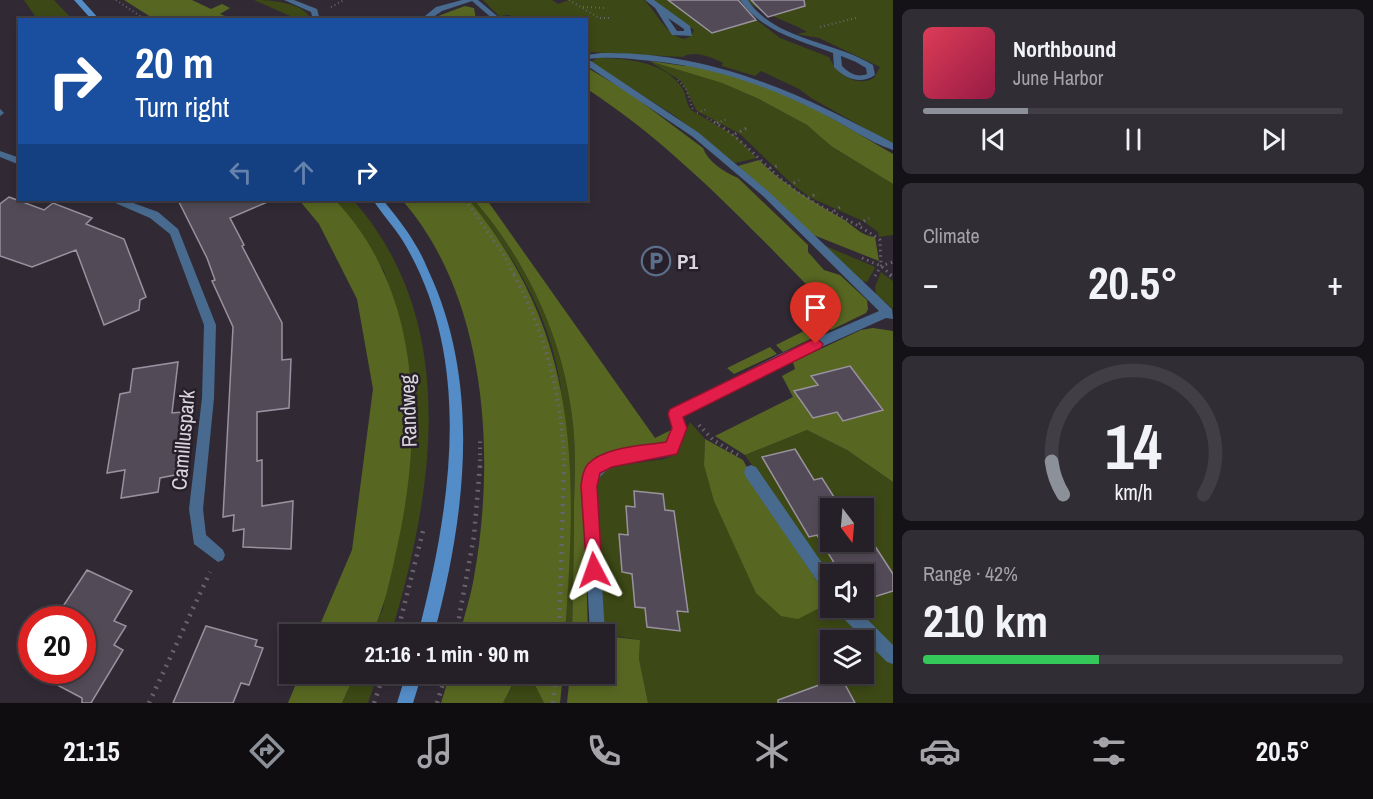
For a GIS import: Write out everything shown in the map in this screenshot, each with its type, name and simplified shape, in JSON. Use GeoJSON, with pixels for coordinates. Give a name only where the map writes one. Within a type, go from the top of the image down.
{"type":"FeatureCollection","features":[{"type":"Feature","properties":{"kind":"main road"},"geometry":{"type":"LineString","coordinates":[[78,0],[95,18]]}},
{"type":"Feature","properties":{"kind":"main road"},"geometry":{"type":"LineString","coordinates":[[379,201],[410,243],[427,279],[444,331],[453,375],[456,422],[452,506],[446,552],[428,624]]}},
{"type":"Feature","properties":{"kind":"main road"},"geometry":{"type":"LineString","coordinates":[[405,703],[411,684]]}},
{"type":"Feature","properties":{"kind":"street"},"geometry":{"type":"LineString","coordinates":[[288,0],[314,11],[316,18]]}},
{"type":"Feature","properties":{"kind":"street"},"geometry":{"type":"LineString","coordinates":[[426,18],[439,9],[469,0]]}},
{"type":"Feature","properties":{"kind":"street"},"geometry":{"type":"LineString","coordinates":[[474,0],[496,18]]}},
{"type":"Feature","properties":{"kind":"street"},"geometry":{"type":"LineString","coordinates":[[649,0],[658,9]]}},
{"type":"Feature","properties":{"kind":"street"},"geometry":{"type":"LineString","coordinates":[[744,0],[752,12],[787,34],[837,54]]}},
{"type":"Feature","properties":{"kind":"street"},"geometry":{"type":"LineString","coordinates":[[588,59],[686,60],[728,70],[796,96],[893,147]]}},
{"type":"Feature","properties":{"kind":"street"},"geometry":{"type":"LineString","coordinates":[[588,60],[696,135],[766,194],[890,314],[784,358],[675,414],[680,428],[672,449],[601,463],[590,475],[597,624]]}},
{"type":"Feature","properties":{"kind":"street"},"geometry":{"type":"LineString","coordinates":[[0,154],[18,161]]}},
{"type":"Feature","properties":{"kind":"street","name":"Camilluspark"},"geometry":{"type":"LineString","coordinates":[[119,201],[154,215],[174,232],[210,325],[208,398],[196,509],[199,538],[218,555]]}},
{"type":"Feature","properties":{"kind":"street"},"geometry":{"type":"LineString","coordinates":[[751,472],[820,573]]}},
{"type":"Feature","properties":{"kind":"street"},"geometry":{"type":"LineString","coordinates":[[855,618],[893,656]]}},
{"type":"Feature","properties":{"kind":"path"},"geometry":{"type":"LineString","coordinates":[[116,0],[143,18]]}},
{"type":"Feature","properties":{"kind":"path"},"geometry":{"type":"LineString","coordinates":[[571,1],[580,0]]}},
{"type":"Feature","properties":{"kind":"path"},"geometry":{"type":"LineString","coordinates":[[571,1],[599,18],[610,18]]}},
{"type":"Feature","properties":{"kind":"path"},"geometry":{"type":"LineString","coordinates":[[582,7],[605,8]]}},
{"type":"Feature","properties":{"kind":"path"},"geometry":{"type":"LineString","coordinates":[[673,76],[683,85],[690,106],[697,113],[735,134],[789,186],[808,199],[859,224],[880,240],[881,266]]}},
{"type":"Feature","properties":{"kind":"path"},"geometry":{"type":"LineString","coordinates":[[697,113],[707,109]]}},
{"type":"Feature","properties":{"kind":"path"},"geometry":{"type":"LineString","coordinates":[[716,123],[727,118]]}},
{"type":"Feature","properties":{"kind":"path"},"geometry":{"type":"LineString","coordinates":[[735,134],[747,128]]}},
{"type":"Feature","properties":{"kind":"path"},"geometry":{"type":"LineString","coordinates":[[770,168],[780,165]]}},
{"type":"Feature","properties":{"kind":"path"},"geometry":{"type":"LineString","coordinates":[[789,186],[800,180]]}},
{"type":"Feature","properties":{"kind":"path"},"geometry":{"type":"LineString","coordinates":[[808,199],[818,193]]}},
{"type":"Feature","properties":{"kind":"path"},"geometry":{"type":"LineString","coordinates":[[466,201],[500,246],[525,290],[543,334],[558,391],[565,480],[559,624]]}},
{"type":"Feature","properties":{"kind":"path"},"geometry":{"type":"LineString","coordinates":[[833,212],[843,205]]}},
{"type":"Feature","properties":{"kind":"path"},"geometry":{"type":"LineString","coordinates":[[859,224],[869,218]]}},
{"type":"Feature","properties":{"kind":"path"},"geometry":{"type":"LineString","coordinates":[[675,414],[694,420],[713,440],[743,458],[751,472]]}},
{"type":"Feature","properties":{"kind":"path"},"geometry":{"type":"LineString","coordinates":[[458,624],[472,556],[480,471]]}},
{"type":"Feature","properties":{"kind":"path"},"geometry":{"type":"LineString","coordinates":[[399,624],[425,518]]}},
{"type":"Feature","properties":{"kind":"path"},"geometry":{"type":"LineString","coordinates":[[149,703],[218,555]]}},
{"type":"Feature","properties":{"kind":"path"},"geometry":{"type":"LineString","coordinates":[[374,703],[381,684]]}},
{"type":"Feature","properties":{"kind":"path"},"geometry":{"type":"LineString","coordinates":[[437,703],[443,684]]}},
{"type":"Feature","properties":{"kind":"path"},"geometry":{"type":"LineString","coordinates":[[553,703],[555,684]]}},
{"type":"Feature","properties":{"kind":"green space"},"geometry":{"type":"Polygon","coordinates":[[[24,0],[54,0],[71,18],[36,18],[24,0]]]}},
{"type":"Feature","properties":{"kind":"green space"},"geometry":{"type":"Polygon","coordinates":[[[124,0],[192,0],[211,9],[222,4],[230,8],[220,14],[230,18],[152,18],[124,0]]]}},
{"type":"Feature","properties":{"kind":"green space"},"geometry":{"type":"Polygon","coordinates":[[[254,0],[293,6],[307,13],[310,18],[295,18],[254,0]]]}},
{"type":"Feature","properties":{"kind":"green space"},"geometry":{"type":"Polygon","coordinates":[[[483,0],[552,0],[558,4],[569,0],[644,0],[666,28],[677,37],[684,39],[691,36],[694,30],[653,0],[739,0],[746,12],[780,38],[829,57],[841,73],[853,80],[867,81],[874,78],[880,67],[819,38],[796,34],[807,32],[759,9],[747,0],[893,0],[893,144],[799,89],[761,71],[755,76],[722,66],[723,63],[719,61],[697,54],[683,57],[588,52],[588,18],[499,16],[483,0]]]}},
{"type":"Feature","properties":{"kind":"green space"},"geometry":{"type":"Polygon","coordinates":[[[465,6],[474,8],[476,18],[433,18],[465,6]]]}},
{"type":"Feature","properties":{"kind":"green space"},"geometry":{"type":"Polygon","coordinates":[[[597,58],[642,62],[663,71],[682,88],[691,110],[737,137],[757,158],[735,163],[675,116],[591,62],[597,58]]]}},
{"type":"Feature","properties":{"kind":"green space"},"geometry":{"type":"Polygon","coordinates":[[[649,61],[722,83],[759,99],[807,125],[831,146],[893,184],[893,235],[879,237],[878,232],[863,221],[811,198],[793,185],[740,134],[697,111],[681,81],[649,61]]]}},
{"type":"Feature","properties":{"kind":"green space"},"geometry":{"type":"Polygon","coordinates":[[[649,61],[685,66],[685,63],[760,84],[821,112],[893,154],[893,184],[831,146],[807,125],[759,99],[722,83],[649,61]]]}},
{"type":"Feature","properties":{"kind":"green space"},"geometry":{"type":"Polygon","coordinates":[[[588,68],[628,92],[703,148],[717,166],[738,178],[808,245],[808,252],[824,270],[840,275],[867,300],[866,313],[831,330],[823,322],[837,315],[686,166],[621,113],[588,90],[588,68]]]}},
{"type":"Feature","properties":{"kind":"green space"},"geometry":{"type":"Polygon","coordinates":[[[759,160],[799,192],[862,233],[875,237],[879,261],[811,234],[738,166],[759,160]]]}},
{"type":"Feature","properties":{"kind":"green space"},"geometry":{"type":"Polygon","coordinates":[[[300,201],[336,201],[364,237],[386,278],[401,321],[409,367],[412,413],[405,507],[389,584],[376,624],[320,624],[352,550],[373,389],[357,299],[319,224],[300,201]]]}},
{"type":"Feature","properties":{"kind":"green space"},"geometry":{"type":"Polygon","coordinates":[[[336,201],[354,201],[387,248],[411,299],[424,353],[429,409],[426,466],[418,523],[394,624],[376,624],[383,609],[411,379],[399,317],[384,271],[360,232],[336,201]]]}},
{"type":"Feature","properties":{"kind":"green space"},"geometry":{"type":"Polygon","coordinates":[[[403,201],[470,201],[506,251],[533,301],[552,353],[564,405],[571,515],[566,624],[463,624],[473,584],[481,530],[484,480],[483,430],[478,379],[468,330],[452,283],[430,239],[403,201]]]}},
{"type":"Feature","properties":{"kind":"green space"},"geometry":{"type":"Polygon","coordinates":[[[470,201],[475,201],[510,248],[539,300],[560,357],[573,427],[575,460],[572,624],[566,624],[569,565],[568,495],[563,405],[556,363],[550,340],[533,297],[497,237],[470,201]]]}},
{"type":"Feature","properties":{"kind":"green space"},"geometry":{"type":"Polygon","coordinates":[[[475,201],[488,201],[655,438],[673,429],[668,444],[597,456],[583,473],[588,624],[572,624],[575,449],[567,386],[560,357],[539,300],[510,248],[475,201]]]}},
{"type":"Feature","properties":{"kind":"green space"},"geometry":{"type":"Polygon","coordinates":[[[823,245],[873,266],[875,268],[867,282],[862,281],[823,245]]]}},
{"type":"Feature","properties":{"kind":"green space"},"geometry":{"type":"Polygon","coordinates":[[[881,272],[893,281],[893,309],[876,294],[875,287],[881,272]]]}},
{"type":"Feature","properties":{"kind":"green space"},"geometry":{"type":"Polygon","coordinates":[[[818,324],[825,332],[783,352],[776,345],[818,324]]]}},
{"type":"Feature","properties":{"kind":"green space"},"geometry":{"type":"Polygon","coordinates":[[[873,328],[893,331],[893,482],[847,450],[807,430],[745,455],[715,436],[793,397],[782,376],[795,369],[793,362],[861,330],[873,328]]]}},
{"type":"Feature","properties":{"kind":"green space"},"geometry":{"type":"Polygon","coordinates":[[[770,347],[777,354],[734,374],[727,368],[770,347]]]}},
{"type":"Feature","properties":{"kind":"green space"},"geometry":{"type":"Polygon","coordinates":[[[690,422],[705,439],[704,465],[820,608],[820,618],[847,618],[859,630],[820,630],[820,684],[874,684],[874,646],[893,665],[893,703],[648,703],[639,659],[640,640],[615,636],[615,624],[602,624],[595,478],[609,467],[664,459],[677,454],[690,422]]]}},
{"type":"Feature","properties":{"kind":"green space"},"geometry":{"type":"Polygon","coordinates":[[[807,430],[847,450],[893,482],[893,648],[864,618],[874,618],[874,564],[820,565],[745,455],[807,430]]]}},
{"type":"Feature","properties":{"kind":"green space"},"geometry":{"type":"Polygon","coordinates":[[[705,439],[743,460],[770,510],[820,585],[820,608],[798,619],[781,616],[756,593],[714,501],[704,465],[705,439]]]}},
{"type":"Feature","properties":{"kind":"green space"},"geometry":{"type":"Polygon","coordinates":[[[615,637],[640,640],[639,659],[648,703],[567,703],[569,684],[615,684],[615,637]]]}},
{"type":"Feature","properties":{"kind":"green space"},"geometry":{"type":"Polygon","coordinates":[[[296,684],[351,684],[342,703],[288,703],[296,684]]]}},
{"type":"Feature","properties":{"kind":"green space"},"geometry":{"type":"Polygon","coordinates":[[[351,684],[375,684],[368,703],[342,703],[351,684]]]}},
{"type":"Feature","properties":{"kind":"green space"},"geometry":{"type":"Polygon","coordinates":[[[447,684],[513,684],[503,703],[441,703],[447,684]]]}},
{"type":"Feature","properties":{"kind":"green space"},"geometry":{"type":"Polygon","coordinates":[[[513,684],[534,684],[544,703],[503,703],[513,684]]]}},
{"type":"Feature","properties":{"kind":"green space"},"geometry":{"type":"Polygon","coordinates":[[[534,684],[562,684],[560,703],[544,703],[534,684]]]}},
{"type":"Feature","properties":{"kind":"building"},"geometry":{"type":"Polygon","coordinates":[[[668,0],[738,0],[756,20],[712,33],[668,0]]]}},
{"type":"Feature","properties":{"kind":"building"},"geometry":{"type":"Polygon","coordinates":[[[751,0],[804,0],[805,6],[768,17],[751,0]]]}},
{"type":"Feature","properties":{"kind":"building"},"geometry":{"type":"Polygon","coordinates":[[[9,197],[44,210],[53,203],[92,218],[86,224],[124,239],[146,297],[140,300],[139,310],[104,325],[76,250],[32,267],[0,256],[0,204],[9,197]]]}},
{"type":"Feature","properties":{"kind":"building"},"geometry":{"type":"Polygon","coordinates":[[[178,201],[270,201],[230,218],[282,323],[282,360],[291,359],[289,408],[257,412],[257,461],[262,460],[262,506],[293,501],[291,549],[243,547],[244,529],[233,531],[234,515],[223,517],[233,327],[212,281],[215,280],[207,258],[178,201]]]}},
{"type":"Feature","properties":{"kind":"building"},"geometry":{"type":"Polygon","coordinates":[[[178,362],[172,413],[182,412],[175,475],[160,478],[158,492],[121,498],[125,470],[107,473],[120,394],[130,392],[133,369],[178,362]]]}},
{"type":"Feature","properties":{"kind":"building"},"geometry":{"type":"Polygon","coordinates":[[[850,366],[883,410],[843,421],[837,412],[813,418],[794,391],[818,385],[811,376],[850,366]]]}},
{"type":"Feature","properties":{"kind":"building"},"geometry":{"type":"Polygon","coordinates":[[[795,449],[814,480],[822,478],[835,498],[820,498],[820,540],[817,535],[809,537],[762,457],[795,449]]]}},
{"type":"Feature","properties":{"kind":"building"},"geometry":{"type":"Polygon","coordinates":[[[634,491],[663,494],[665,510],[674,511],[688,612],[677,611],[680,631],[647,627],[645,608],[635,607],[632,574],[622,572],[619,534],[628,535],[626,506],[635,507],[634,491]]]}},
{"type":"Feature","properties":{"kind":"building"},"geometry":{"type":"Polygon","coordinates":[[[874,545],[893,574],[893,591],[874,597],[874,564],[835,564],[827,552],[874,552],[874,545]]]}},
{"type":"Feature","properties":{"kind":"building"},"geometry":{"type":"Polygon","coordinates":[[[87,570],[132,591],[114,621],[126,626],[114,645],[123,650],[91,703],[82,703],[82,698],[56,684],[96,684],[96,606],[63,606],[87,570]]]}},
{"type":"Feature","properties":{"kind":"building"},"geometry":{"type":"Polygon","coordinates":[[[206,626],[257,640],[255,646],[263,648],[249,685],[241,683],[233,703],[173,703],[206,626]]]}},
{"type":"Feature","properties":{"kind":"building"},"geometry":{"type":"Polygon","coordinates":[[[822,684],[845,684],[855,703],[778,703],[778,700],[822,684]]]}},
{"type":"Feature","properties":{"kind":"place","name":"P1"},"geometry":{"type":"Point","coordinates":[656,261]}},
{"type":"Feature","properties":{"kind":"route"},"geometry":{"type":"LineString","coordinates":[[594,570],[589,486],[590,475],[595,468],[610,460],[672,449],[680,428],[675,414],[816,344]]}}]}
